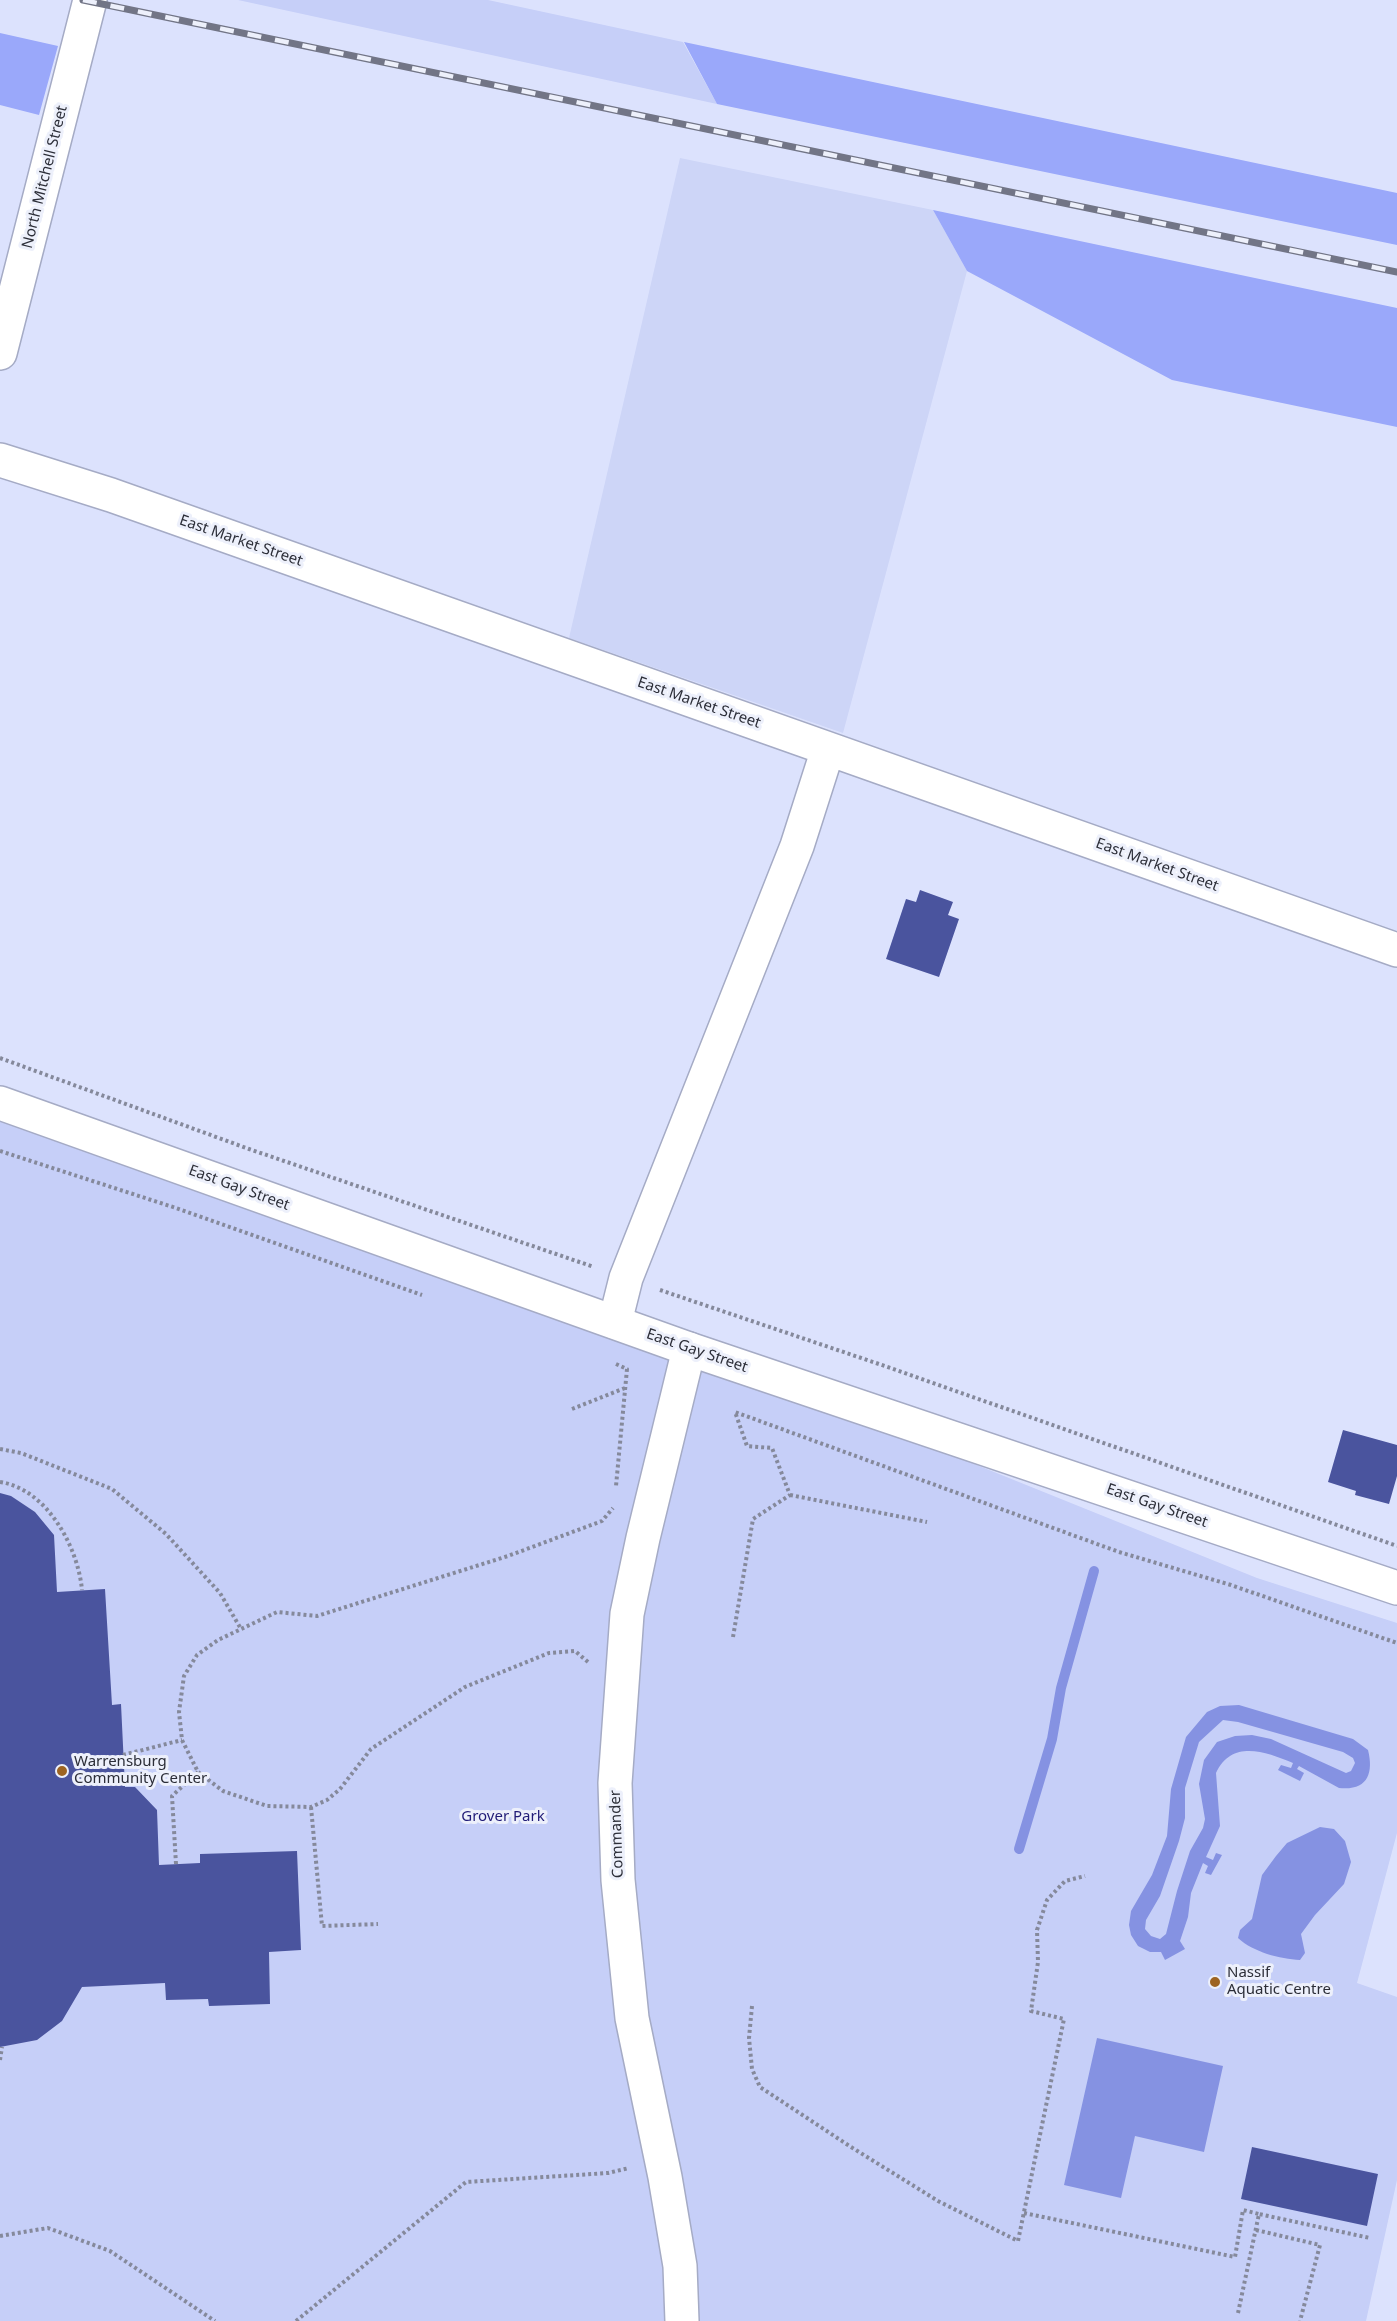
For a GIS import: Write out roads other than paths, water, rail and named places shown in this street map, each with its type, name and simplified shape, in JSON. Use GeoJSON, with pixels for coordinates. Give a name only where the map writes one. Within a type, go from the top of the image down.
{"type":"FeatureCollection","features":[{"type":"Feature","properties":{"kind":"street","name":"North Mitchell Street"},"geometry":{"type":"LineString","coordinates":[[0,352],[89,1]]}},
{"type":"Feature","properties":{"kind":"street","name":"East Market Street"},"geometry":{"type":"LineString","coordinates":[[0,460],[111,495],[1397,950]]}},
{"type":"Feature","properties":{"kind":"street"},"geometry":{"type":"LineString","coordinates":[[615,1322],[626,1278],[797,846],[828,748]]}},
{"type":"Feature","properties":{"kind":"street","name":"East Gay Street"},"geometry":{"type":"LineString","coordinates":[[0,1103],[689,1349],[1397,1588]]}},
{"type":"Feature","properties":{"kind":"street","name":"Commander"},"geometry":{"type":"LineString","coordinates":[[682,2321],[681,2266],[632,2018],[618,1880],[615,1783],[627,1614],[689,1349]]}},
{"type":"Feature","properties":{"kind":"waterway"},"geometry":{"type":"LineString","coordinates":[[1019,1849],[1052,1739],[1061,1688],[1094,1571]]}},
{"type":"Feature","properties":{"kind":"railway"},"geometry":{"type":"LineString","coordinates":[[83,0],[1397,272]]}},
{"type":"Feature","properties":{"kind":"place","name":"Warrensburg Community Center"},"geometry":{"type":"Point","coordinates":[62,1771]}},
{"type":"Feature","properties":{"kind":"place","name":"Nassif Aquatic Centre"},"geometry":{"type":"Point","coordinates":[1215,1982]}},
{"type":"Feature","properties":{"kind":"park label","name":"Grover Park"},"geometry":{"type":"Point","coordinates":[503,1817]}}]}
